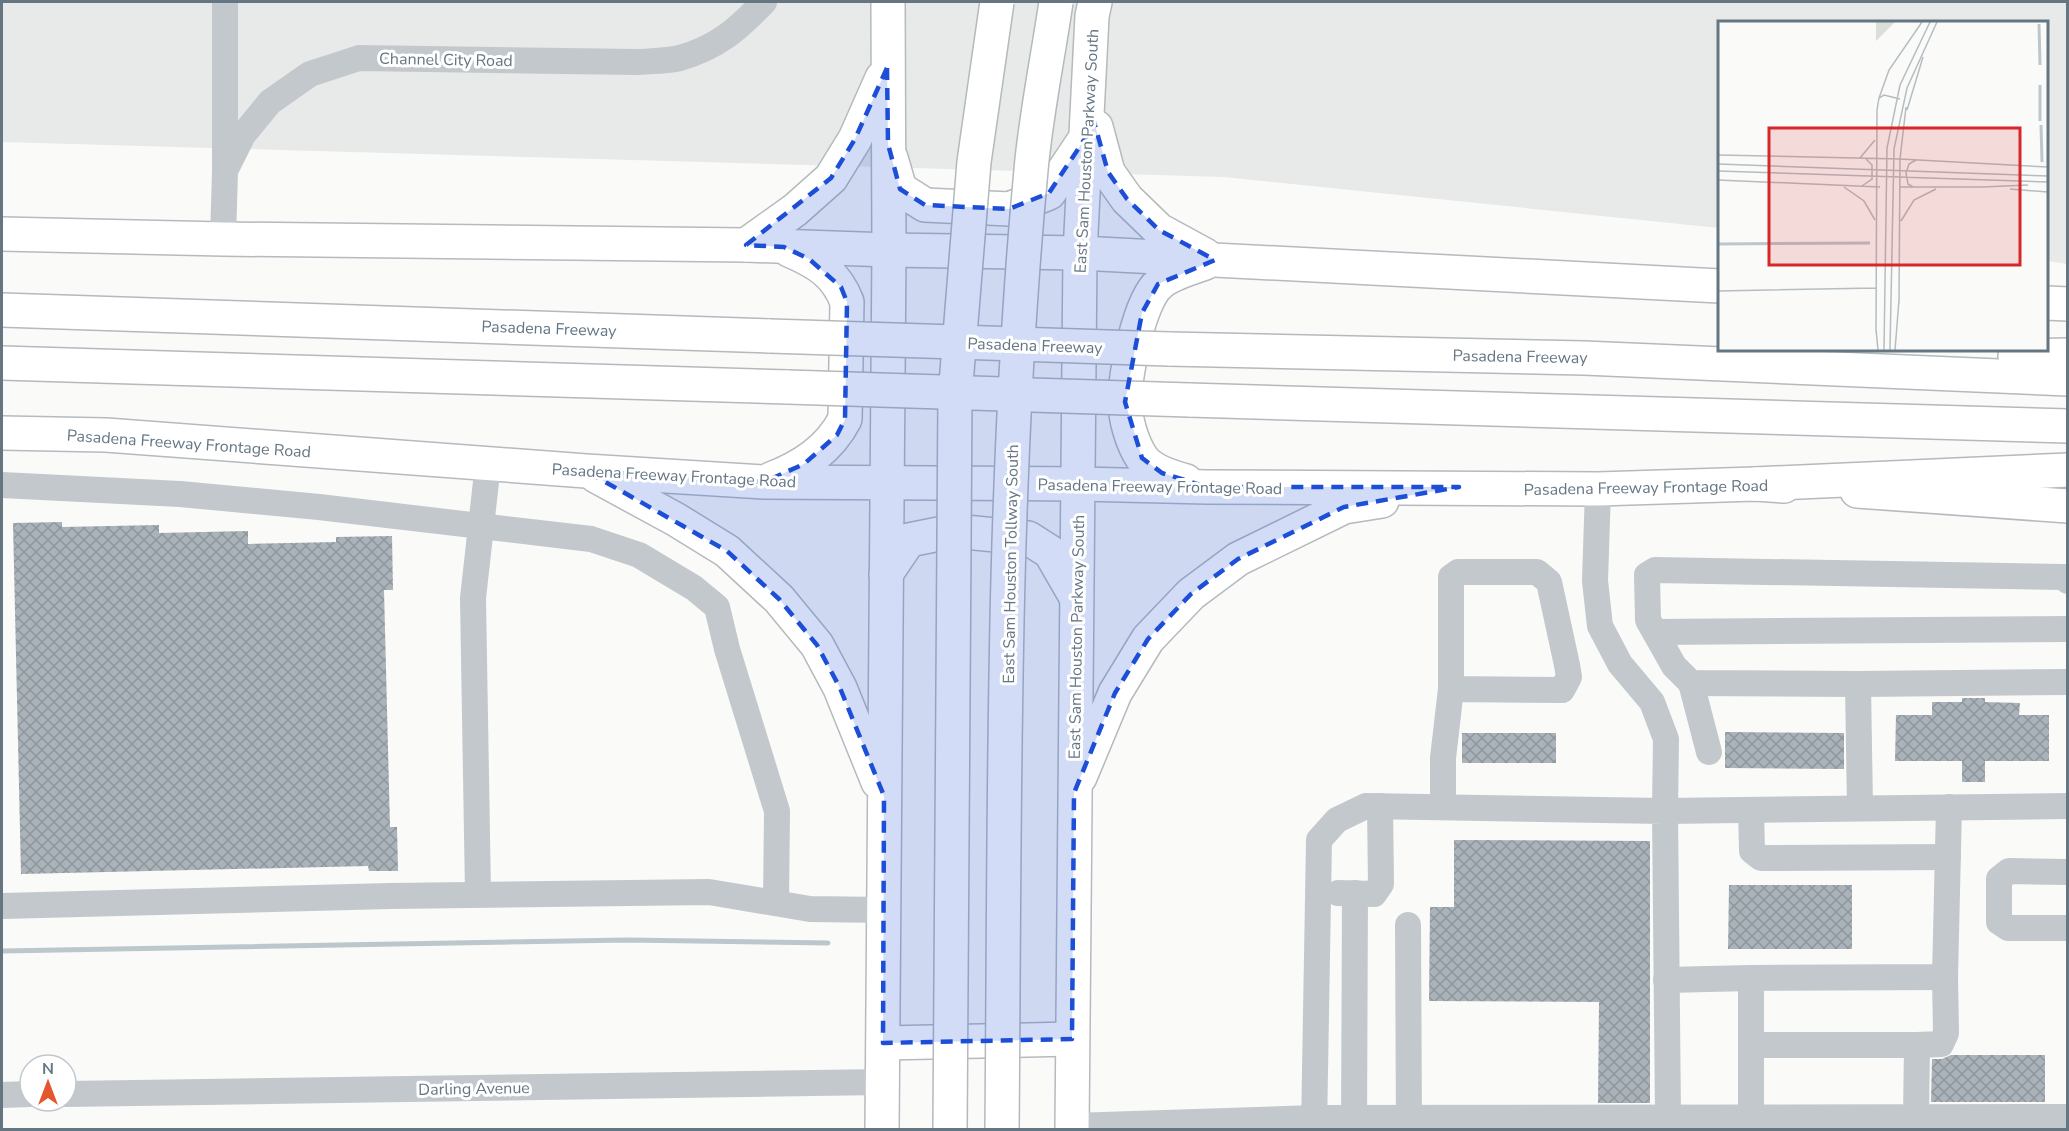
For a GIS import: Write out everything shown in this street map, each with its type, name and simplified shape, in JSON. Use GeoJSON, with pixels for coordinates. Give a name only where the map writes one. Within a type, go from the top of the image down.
{"type":"FeatureCollection","features":[{"type":"Feature","properties":{"kind":"main road"},"geometry":{"type":"LineString","coordinates":[[882,1130],[889,250],[888,2]]}},
{"type":"Feature","properties":{"kind":"main road"},"geometry":{"type":"LineString","coordinates":[[950,1130],[955,396],[974,162],[997,2]]}},
{"type":"Feature","properties":{"kind":"main road","name":"East Sam Houston Tollway South"},"geometry":{"type":"LineString","coordinates":[[1002,1130],[1007,644],[1014,398],[1031,167],[1056,2]]}},
{"type":"Feature","properties":{"kind":"main road","name":"East Sam Houston Parkway South"},"geometry":{"type":"LineString","coordinates":[[1072,1128],[1080,253],[1092,16],[1095,2]]}},
{"type":"Feature","properties":{"kind":"main road"},"geometry":{"type":"LineString","coordinates":[[746,245],[795,210],[831,178],[855,139],[887,68]]}},
{"type":"Feature","properties":{"kind":"main road"},"geometry":{"type":"LineString","coordinates":[[1088,100],[1108,172],[1127,199],[1159,230],[1215,260]]}},
{"type":"Feature","properties":{"kind":"main road"},"geometry":{"type":"LineString","coordinates":[[888,144],[900,189],[925,205],[1009,209],[1049,193],[1086,137]]}},
{"type":"Feature","properties":{"kind":"main road"},"geometry":{"type":"LineString","coordinates":[[2,234],[746,245],[1080,253],[1718,286]]}},
{"type":"Feature","properties":{"kind":"main road"},"geometry":{"type":"LineString","coordinates":[[764,482],[804,464],[837,435],[845,419],[847,302],[841,287],[829,273],[809,259],[784,247]]}},
{"type":"Feature","properties":{"kind":"main road"},"geometry":{"type":"LineString","coordinates":[[1207,488],[1162,473],[1142,458],[1131,432],[1125,402],[1128,372],[1142,313],[1151,293],[1168,277],[1215,260]]}},
{"type":"Feature","properties":{"kind":"main road"},"geometry":{"type":"LineString","coordinates":[[2048,303],[2067,304]]}},
{"type":"Feature","properties":{"kind":"main road","name":"Pasadena Freeway"},"geometry":{"type":"LineString","coordinates":[[2,310],[1169,349],[1584,357],[2067,379]]}},
{"type":"Feature","properties":{"kind":"main road"},"geometry":{"type":"LineString","coordinates":[[1584,357],[2067,355]]}},
{"type":"Feature","properties":{"kind":"main road"},"geometry":{"type":"LineString","coordinates":[[2,363],[2067,426]]}},
{"type":"Feature","properties":{"kind":"main road","name":"Pasadena Freeway Frontage Road"},"geometry":{"type":"LineString","coordinates":[[2,433],[106,435],[764,482],[1079,484],[1207,488],[1598,489],[1755,484],[2067,506]]}},
{"type":"Feature","properties":{"kind":"main road"},"geometry":{"type":"LineString","coordinates":[[1755,484],[2067,470]]}},
{"type":"Feature","properties":{"kind":"main road"},"geometry":{"type":"LineString","coordinates":[[586,471],[675,519],[727,551],[778,599],[817,645],[835,679],[884,796]]}},
{"type":"Feature","properties":{"kind":"main road"},"geometry":{"type":"LineString","coordinates":[[1074,793],[1115,693],[1149,639],[1191,594],[1238,559],[1344,507],[1458,488]]}},
{"type":"Feature","properties":{"kind":"main road"},"geometry":{"type":"LineString","coordinates":[[886,574],[909,540],[954,531],[1028,538],[1050,552],[1076,597]]}},
{"type":"Feature","properties":{"kind":"main road"},"geometry":{"type":"LineString","coordinates":[[883,1043],[1072,1039]]}},
{"type":"Feature","properties":{"kind":"street"},"geometry":{"type":"LineString","coordinates":[[225,2],[225,171]]}},
{"type":"Feature","properties":{"kind":"street","name":"Channel City Road"},"geometry":{"type":"LineString","coordinates":[[223,239],[225,171],[243,135],[270,102],[310,74],[359,58],[638,62],[679,58],[719,43],[764,2]]}},
{"type":"Feature","properties":{"kind":"street"},"geometry":{"type":"LineString","coordinates":[[478,894],[473,598],[488,464]]}},
{"type":"Feature","properties":{"kind":"street"},"geometry":{"type":"LineString","coordinates":[[2,485],[180,494],[320,507],[481,528],[591,539],[639,555],[694,588],[717,608],[727,650],[777,811],[776,903]]}},
{"type":"Feature","properties":{"kind":"street"},"geometry":{"type":"LineString","coordinates":[[1598,489],[1595,581],[1600,626],[1620,664],[1652,702],[1666,739],[1668,1117]]}},
{"type":"Feature","properties":{"kind":"street"},"geometry":{"type":"LineString","coordinates":[[1709,752],[1691,683],[1674,666],[1648,620],[1647,575],[1655,570],[2064,577],[2067,581]]}},
{"type":"Feature","properties":{"kind":"street"},"geometry":{"type":"LineString","coordinates":[[1443,807],[1443,758],[1451,689],[1451,577],[1458,572],[1537,572],[1549,582],[1567,665],[1569,677],[1562,690],[1451,689]]}},
{"type":"Feature","properties":{"kind":"street"},"geometry":{"type":"LineString","coordinates":[[1655,632],[2067,629]]}},
{"type":"Feature","properties":{"kind":"street"},"geometry":{"type":"LineString","coordinates":[[1691,683],[2067,682]]}},
{"type":"Feature","properties":{"kind":"street"},"geometry":{"type":"LineString","coordinates":[[1858,684],[1860,808]]}},
{"type":"Feature","properties":{"kind":"street"},"geometry":{"type":"LineString","coordinates":[[1314,1124],[1319,840],[1337,820],[1366,806],[1665,811],[2067,806]]}},
{"type":"Feature","properties":{"kind":"street"},"geometry":{"type":"LineString","coordinates":[[1318,893],[1374,894],[1381,884],[1380,806]]}},
{"type":"Feature","properties":{"kind":"street"},"geometry":{"type":"LineString","coordinates":[[1751,1045],[1941,1044],[1946,1033],[1949,807]]}},
{"type":"Feature","properties":{"kind":"street"},"geometry":{"type":"LineString","coordinates":[[1751,810],[1752,851],[1761,858],[1948,857]]}},
{"type":"Feature","properties":{"kind":"street"},"geometry":{"type":"LineString","coordinates":[[2067,872],[2009,871],[1999,879],[1999,921],[2008,928],[2067,928]]}},
{"type":"Feature","properties":{"kind":"street"},"geometry":{"type":"LineString","coordinates":[[2,906],[478,894],[709,892],[810,909],[884,910]]}},
{"type":"Feature","properties":{"kind":"street"},"geometry":{"type":"LineString","coordinates":[[1354,1124],[1355,893]]}},
{"type":"Feature","properties":{"kind":"street"},"geometry":{"type":"LineString","coordinates":[[1408,925],[1409,1124]]}},
{"type":"Feature","properties":{"kind":"street"},"geometry":{"type":"LineString","coordinates":[[1666,980],[1945,977]]}},
{"type":"Feature","properties":{"kind":"street"},"geometry":{"type":"LineString","coordinates":[[1751,978],[1751,1117]]}},
{"type":"Feature","properties":{"kind":"street"},"geometry":{"type":"LineString","coordinates":[[1916,1117],[1917,1045]]}},
{"type":"Feature","properties":{"kind":"street","name":"Darling Avenue"},"geometry":{"type":"LineString","coordinates":[[78,1094],[882,1082]]}},
{"type":"Feature","properties":{"kind":"street"},"geometry":{"type":"LineString","coordinates":[[2,1095],[18,1094]]}},
{"type":"Feature","properties":{"kind":"street"},"geometry":{"type":"LineString","coordinates":[[1072,1128],[1314,1124],[1513,1124],[1668,1117],[2067,1117]]}},
{"type":"Feature","properties":{"kind":"highlighted area"},"geometry":{"type":"Polygon","coordinates":[[[887,68],[888,144],[900,189],[925,205],[1009,209],[1049,193],[1086,137],[1088,100],[1108,172],[1127,199],[1159,230],[1215,260],[1158,284],[1142,313],[1125,402],[1142,458],[1162,473],[1207,487],[1459,487],[1344,507],[1238,559],[1191,594],[1148,639],[1115,693],[1074,793],[1072,1039],[883,1043],[884,796],[840,688],[817,645],[779,599],[727,551],[586,471],[764,482],[804,464],[837,435],[845,419],[847,302],[841,287],[809,259],[784,247],[746,245],[831,178],[855,139],[887,68]]]}},
{"type":"Feature","properties":{"kind":"shaded area"},"geometry":{"type":"Polygon","coordinates":[[[2,2],[2067,2],[2067,264],[2048,261],[2048,21],[1718,21],[1718,228],[1224,177],[2,142],[2,2]]]}},
{"type":"Feature","properties":{"kind":"building"},"geometry":{"type":"Polygon","coordinates":[[[62,522],[62,527],[159,525],[159,533],[248,531],[248,544],[336,542],[336,537],[392,536],[393,590],[384,590],[390,827],[397,827],[398,871],[369,871],[368,866],[21,874],[13,523],[62,522]]]}},
{"type":"Feature","properties":{"kind":"building"},"geometry":{"type":"Polygon","coordinates":[[[1962,698],[1985,698],[1985,702],[2020,703],[2019,715],[2049,715],[2049,761],[1985,761],[1985,782],[1962,782],[1962,761],[1895,761],[1896,715],[1932,715],[1932,702],[1962,702],[1962,698]]]}},
{"type":"Feature","properties":{"kind":"building"},"geometry":{"type":"Polygon","coordinates":[[[1725,732],[1844,733],[1844,769],[1725,768],[1725,732]]]}},
{"type":"Feature","properties":{"kind":"building"},"geometry":{"type":"Polygon","coordinates":[[[1462,733],[1556,733],[1556,763],[1462,763],[1462,733]]]}},
{"type":"Feature","properties":{"kind":"building"},"geometry":{"type":"Polygon","coordinates":[[[1454,840],[1650,841],[1650,1103],[1598,1103],[1599,1002],[1429,1001],[1430,907],[1454,907],[1454,840]]]}},
{"type":"Feature","properties":{"kind":"building"},"geometry":{"type":"Polygon","coordinates":[[[1729,885],[1852,885],[1852,949],[1728,949],[1729,885]]]}},
{"type":"Feature","properties":{"kind":"building"},"geometry":{"type":"Polygon","coordinates":[[[1951,1055],[2045,1055],[2045,1102],[1931,1102],[1932,1059],[1942,1059],[1951,1055]]]}},
{"type":"Feature","properties":{"kind":"waterway"},"geometry":{"type":"LineString","coordinates":[[2,951],[627,940],[828,943]]}}]}
